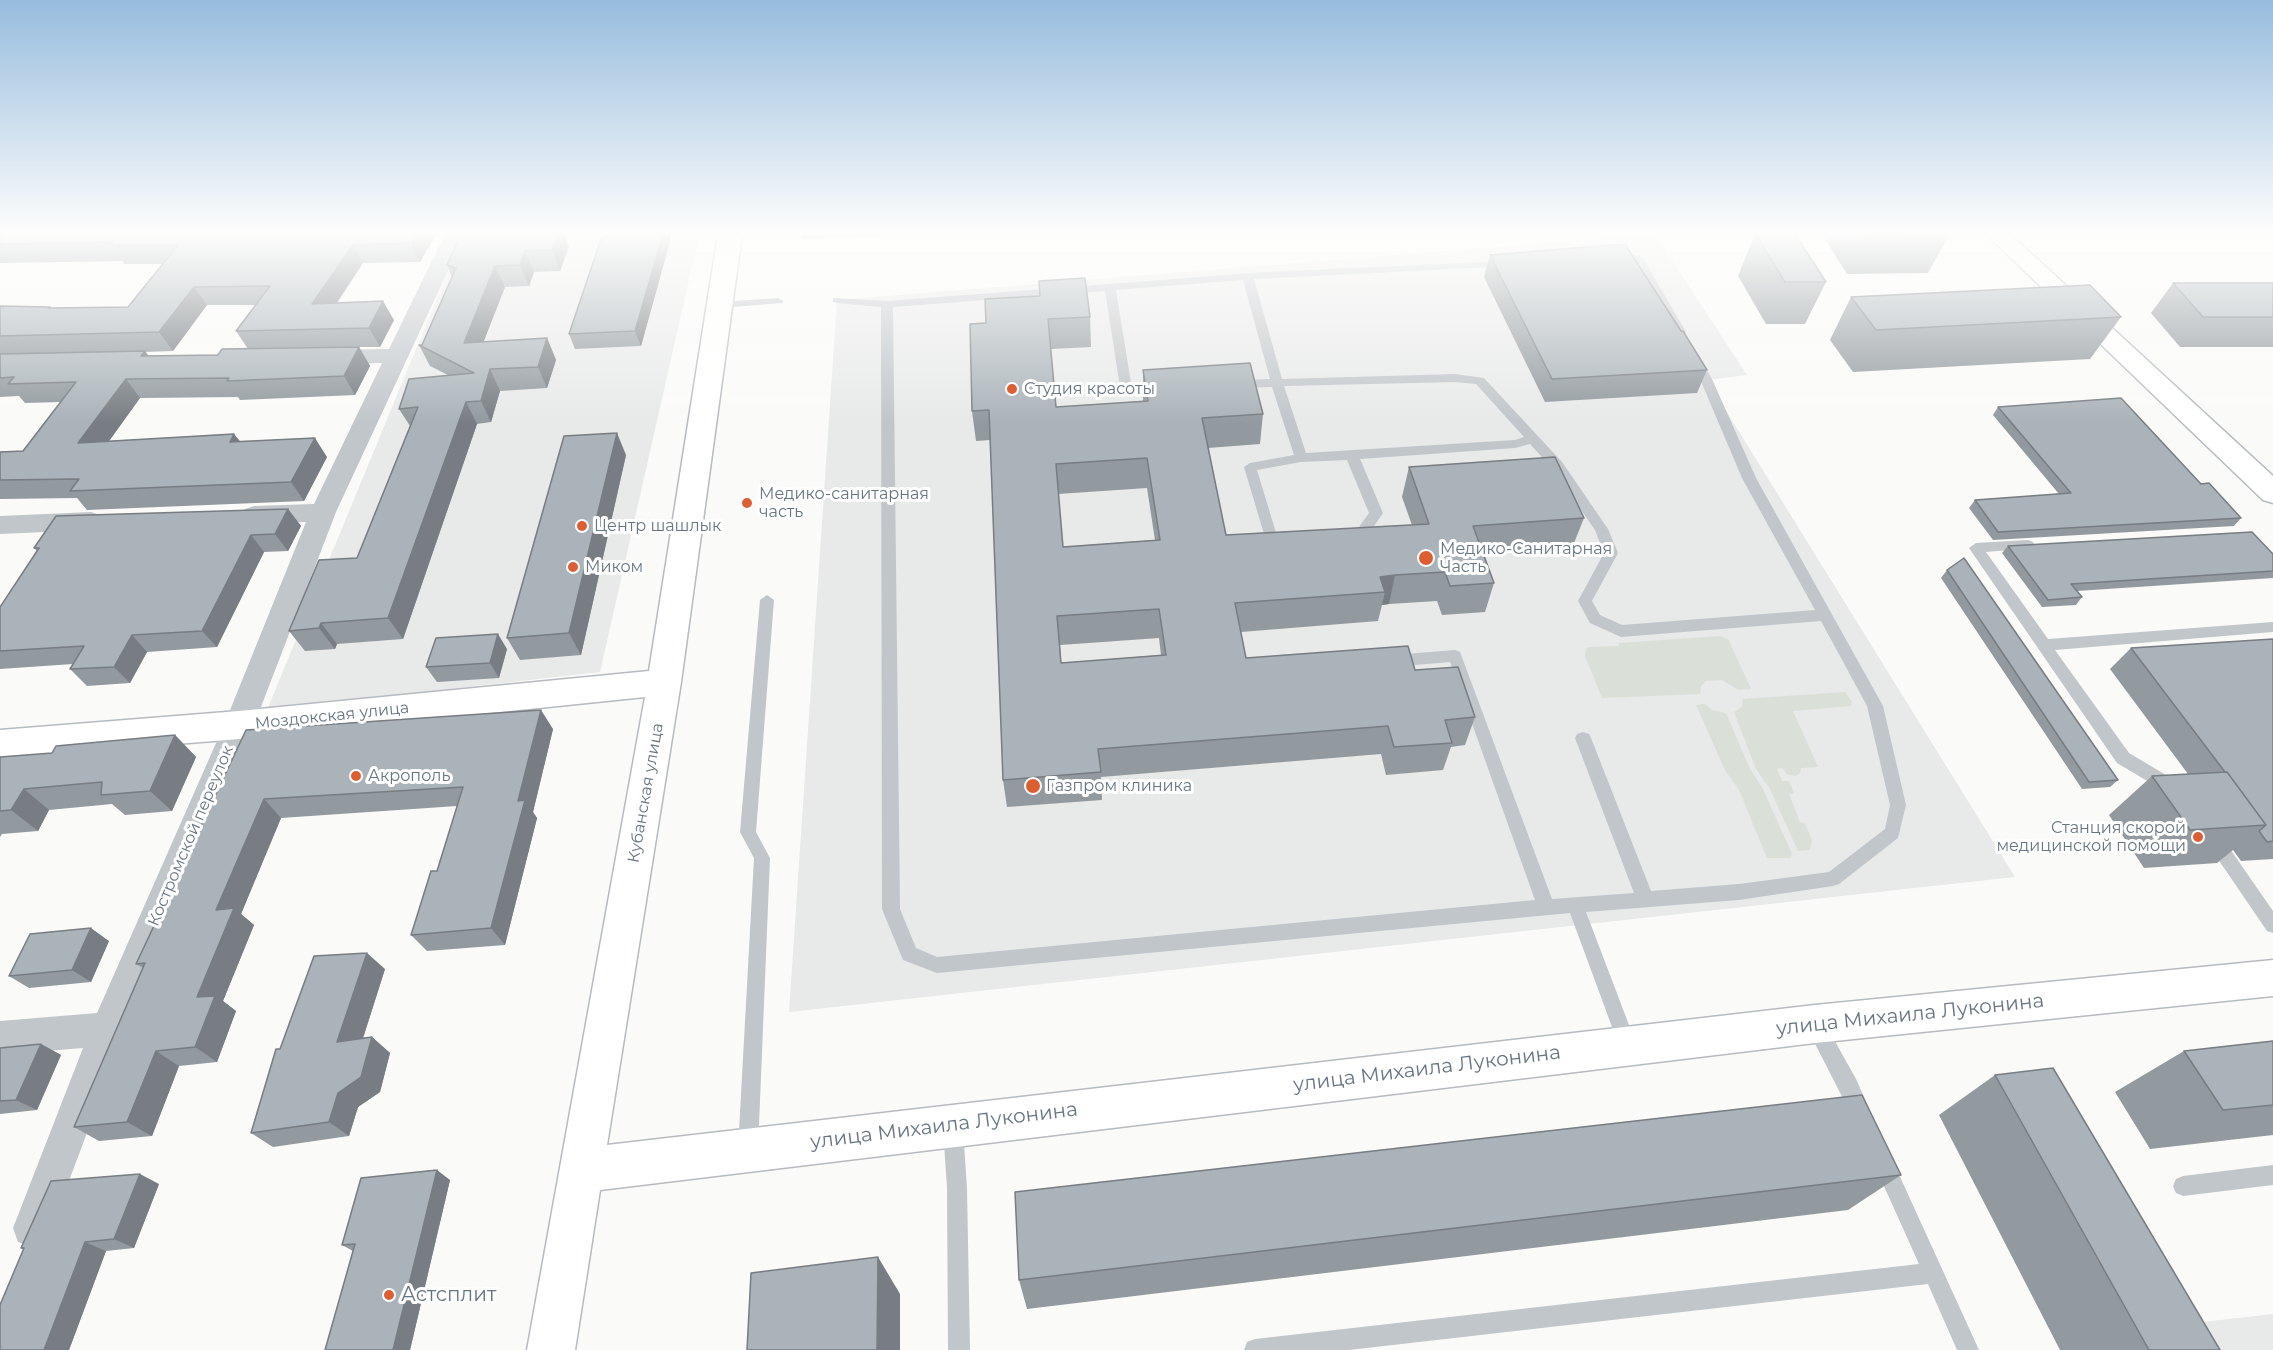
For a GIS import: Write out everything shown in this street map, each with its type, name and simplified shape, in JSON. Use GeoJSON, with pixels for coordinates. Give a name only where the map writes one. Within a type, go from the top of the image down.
{"type":"FeatureCollection","features":[{"type":"Feature","properties":{"kind":"main road","name":"Кубанская улица"},"geometry":{"type":"LineString","coordinates":[[551,1350],[664,682],[721,297]]}},
{"type":"Feature","properties":{"kind":"main road"},"geometry":{"type":"LineString","coordinates":[[2064,297],[2273,493]]}},
{"type":"Feature","properties":{"kind":"main road","name":"Моздокская улица"},"geometry":{"type":"LineString","coordinates":[[0,744],[239,725],[664,682]]}},
{"type":"Feature","properties":{"kind":"main road","name":"улица Михаила Луконина"},"geometry":{"type":"LineString","coordinates":[[582,1170],[1815,1024],[2273,978]]}},
{"type":"Feature","properties":{"kind":"street","name":"Костромской переулок"},"geometry":{"type":"LineString","coordinates":[[21,1258],[108,1029],[239,725],[323,512],[425,297]]}},
{"type":"Feature","properties":{"kind":"street"},"geometry":{"type":"LineString","coordinates":[[304,358],[397,356]]}},
{"type":"Feature","properties":{"kind":"street"},"geometry":{"type":"LineString","coordinates":[[228,516],[323,512]]}},
{"type":"Feature","properties":{"kind":"street"},"geometry":{"type":"LineString","coordinates":[[0,525],[120,520]]}},
{"type":"Feature","properties":{"kind":"street"},"geometry":{"type":"LineString","coordinates":[[0,1038],[108,1029]]}},
{"type":"Feature","properties":{"kind":"lane"},"geometry":{"type":"LineString","coordinates":[[837,300],[887,304],[979,297]]}},
{"type":"Feature","properties":{"kind":"lane"},"geometry":{"type":"LineString","coordinates":[[1112,297],[1126,387],[1173,386]]}},
{"type":"Feature","properties":{"kind":"lane"},"geometry":{"type":"LineString","coordinates":[[1253,297],[1301,458]]}},
{"type":"Feature","properties":{"kind":"lane"},"geometry":{"type":"LineString","coordinates":[[887,304],[891,909],[909,954],[937,965],[1575,904],[1739,892],[1833,879],[1892,833],[1898,805],[1875,706],[1749,478],[1706,379],[1660,297]]}},
{"type":"Feature","properties":{"kind":"lane"},"geometry":{"type":"LineString","coordinates":[[720,305],[778,301]]}},
{"type":"Feature","properties":{"kind":"lane"},"geometry":{"type":"LineString","coordinates":[[1219,384],[1455,378],[1480,381],[1557,465],[1601,529],[1611,553],[1585,601],[1595,619],[1621,631],[1825,615]]}},
{"type":"Feature","properties":{"kind":"lane"},"geometry":{"type":"LineString","coordinates":[[1293,540],[1272,541],[1250,467],[1301,458],[1515,444],[1533,439]]}},
{"type":"Feature","properties":{"kind":"lane"},"geometry":{"type":"LineString","coordinates":[[1336,539],[1358,538],[1376,513],[1352,455]]}},
{"type":"Feature","properties":{"kind":"lane"},"geometry":{"type":"LineString","coordinates":[[2047,544],[1976,548],[2123,759],[2179,790],[2186,800]]}},
{"type":"Feature","properties":{"kind":"lane"},"geometry":{"type":"LineString","coordinates":[[748,1149],[762,858],[748,832],[767,600]]}},
{"type":"Feature","properties":{"kind":"lane"},"geometry":{"type":"LineString","coordinates":[[2043,645],[2273,627]]}},
{"type":"Feature","properties":{"kind":"lane"},"geometry":{"type":"LineString","coordinates":[[1374,663],[1455,656],[1546,907]]}},
{"type":"Feature","properties":{"kind":"lane"},"geometry":{"type":"LineString","coordinates":[[1583,738],[1645,899]]}},
{"type":"Feature","properties":{"kind":"lane"},"geometry":{"type":"LineString","coordinates":[[2205,827],[2273,925]]}},
{"type":"Feature","properties":{"kind":"lane"},"geometry":{"type":"LineString","coordinates":[[1575,904],[1628,1046]]}},
{"type":"Feature","properties":{"kind":"lane"},"geometry":{"type":"LineString","coordinates":[[1815,1024],[1849,1086],[1868,1127]]}},
{"type":"Feature","properties":{"kind":"lane"},"geometry":{"type":"LineString","coordinates":[[953,1125],[957,1188],[959,1350]]}},
{"type":"Feature","properties":{"kind":"lane"},"geometry":{"type":"LineString","coordinates":[[1877,1148],[1968,1350]]}},
{"type":"Feature","properties":{"kind":"lane"},"geometry":{"type":"LineString","coordinates":[[2183,1186],[2273,1176]]}},
{"type":"Feature","properties":{"kind":"lane"},"geometry":{"type":"LineString","coordinates":[[1255,1350],[1933,1273]]}},
{"type":"Feature","properties":{"kind":"shaded area"},"geometry":{"type":"Polygon","coordinates":[[[437,297],[685,297],[600,672],[267,710],[437,297]]]}},
{"type":"Feature","properties":{"kind":"shaded area"},"geometry":{"type":"Polygon","coordinates":[[[874,297],[1696,297],[1747,375],[1707,380],[2015,877],[789,1012],[837,300],[874,297]]]}},
{"type":"Feature","properties":{"kind":"shaded area"},"geometry":{"type":"Polygon","coordinates":[[[1720,636],[1728,639],[1751,689],[1739,690],[1722,680],[1706,681],[1701,686],[1700,694],[1602,698],[1585,656],[1586,649],[1589,647],[1720,636]]]}},
{"type":"Feature","properties":{"kind":"shaded area"},"geometry":{"type":"Polygon","coordinates":[[[1845,692],[1852,702],[1851,706],[1793,711],[1818,767],[1801,768],[1800,773],[1795,776],[1787,774],[1782,768],[1777,769],[1782,781],[1789,781],[1794,793],[1789,794],[1800,822],[1805,823],[1812,840],[1810,850],[1798,851],[1770,789],[1756,769],[1734,712],[1742,707],[1743,699],[1845,692]]]}},
{"type":"Feature","properties":{"kind":"shaded area"},"geometry":{"type":"Polygon","coordinates":[[[1705,704],[1712,710],[1726,713],[1750,769],[1763,789],[1792,854],[1790,858],[1767,858],[1739,790],[1725,770],[1696,705],[1705,704]]]}},
{"type":"Feature","properties":{"kind":"shaded area"},"geometry":{"type":"Polygon","coordinates":[[[2273,1314],[2273,1350],[2190,1350],[2176,1325],[2273,1314]]]}},
{"type":"Feature","properties":{"kind":"building"},"geometry":{"type":"Polygon","coordinates":[[[136,297],[186,297],[159,332],[0,336],[0,306],[128,307],[136,297]]]}},
{"type":"Feature","properties":{"kind":"building"},"geometry":{"type":"Polygon","coordinates":[[[262,297],[317,297],[312,304],[383,301],[369,328],[236,331],[262,297]]]}},
{"type":"Feature","properties":{"kind":"building"},"geometry":{"type":"Polygon","coordinates":[[[443,297],[483,297],[464,343],[547,338],[538,367],[490,369],[481,401],[466,402],[388,618],[321,623],[319,628],[289,631],[319,560],[357,558],[418,407],[399,409],[409,379],[474,373],[419,345],[422,345],[443,297]]]}},
{"type":"Feature","properties":{"kind":"building"},"geometry":{"type":"Polygon","coordinates":[[[581,297],[645,297],[635,331],[569,334],[581,297]]]}},
{"type":"Feature","properties":{"kind":"building","name":"Медико-Санитарная Часть"},"geometry":{"type":"Polygon","coordinates":[[[1087,297],[1090,317],[1048,319],[1056,407],[1148,401],[1143,370],[1250,363],[1263,414],[1202,418],[1226,535],[1429,524],[1409,467],[1555,457],[1584,518],[1473,526],[1494,583],[1450,586],[1445,572],[1395,575],[1380,577],[1385,592],[1235,603],[1246,658],[1408,646],[1415,670],[1458,667],[1475,717],[1445,720],[1452,743],[1394,747],[1388,726],[1098,749],[1101,772],[1003,780],[989,410],[972,411],[970,324],[986,323],[985,299],[1087,297]],[[1147,458],[1056,464],[1063,547],[1160,540],[1147,458]],[[1159,609],[1057,616],[1061,663],[1166,655],[1159,609]]]}},
{"type":"Feature","properties":{"kind":"building"},"geometry":{"type":"Polygon","coordinates":[[[1511,297],[1659,297],[1707,370],[1552,379],[1511,297]]]}},
{"type":"Feature","properties":{"kind":"building"},"geometry":{"type":"Polygon","coordinates":[[[1851,297],[2102,297],[2121,317],[1876,330],[1851,297]]]}},
{"type":"Feature","properties":{"kind":"building"},"geometry":{"type":"Polygon","coordinates":[[[2185,297],[2273,297],[2273,317],[2203,317],[2185,297]]]}},
{"type":"Feature","properties":{"kind":"building"},"geometry":{"type":"Polygon","coordinates":[[[359,347],[344,376],[227,381],[229,378],[126,379],[78,443],[234,434],[230,442],[315,438],[291,482],[70,491],[79,479],[0,480],[0,452],[23,451],[76,382],[8,384],[14,377],[0,378],[0,354],[145,351],[141,356],[218,355],[222,349],[359,347]]]}},
{"type":"Feature","properties":{"kind":"building"},"geometry":{"type":"Polygon","coordinates":[[[2121,398],[2201,484],[2209,483],[2241,518],[1998,532],[1975,500],[2071,493],[1998,407],[2121,398]]]}},
{"type":"Feature","properties":{"kind":"building"},"geometry":{"type":"Polygon","coordinates":[[[617,433],[569,633],[507,638],[564,436],[617,433]]]}},
{"type":"Feature","properties":{"kind":"building"},"geometry":{"type":"Polygon","coordinates":[[[288,509],[275,534],[251,535],[202,631],[132,635],[114,667],[70,669],[84,646],[0,651],[0,607],[39,548],[34,548],[56,516],[288,509]]]}},
{"type":"Feature","properties":{"kind":"building"},"geometry":{"type":"Polygon","coordinates":[[[2252,532],[2273,554],[2273,571],[2071,584],[2082,597],[2048,600],[2008,546],[2252,532]]]}},
{"type":"Feature","properties":{"kind":"building"},"geometry":{"type":"Polygon","coordinates":[[[1964,558],[2118,780],[2089,782],[1947,570],[1964,558]]]}},
{"type":"Feature","properties":{"kind":"building"},"geometry":{"type":"Polygon","coordinates":[[[498,634],[490,663],[426,667],[436,638],[498,634]]]}},
{"type":"Feature","properties":{"kind":"building"},"geometry":{"type":"Polygon","coordinates":[[[2273,639],[2273,841],[2267,842],[2259,831],[2266,825],[2131,648],[2273,639]]]}},
{"type":"Feature","properties":{"kind":"building"},"geometry":{"type":"Polygon","coordinates":[[[541,710],[518,801],[525,800],[491,928],[411,935],[431,871],[437,871],[463,787],[264,799],[216,910],[234,908],[197,997],[215,996],[195,1047],[156,1051],[127,1122],[74,1127],[145,963],[136,964],[246,730],[541,710]]]}},
{"type":"Feature","properties":{"kind":"building"},"geometry":{"type":"Polygon","coordinates":[[[175,735],[150,791],[101,795],[102,782],[24,789],[11,810],[0,811],[0,757],[52,753],[56,746],[175,735]]]}},
{"type":"Feature","properties":{"kind":"building"},"geometry":{"type":"Polygon","coordinates":[[[2227,772],[2266,825],[2190,830],[2152,776],[2227,772]]]}},
{"type":"Feature","properties":{"kind":"building"},"geometry":{"type":"Polygon","coordinates":[[[91,928],[72,970],[9,976],[30,934],[91,928]]]}},
{"type":"Feature","properties":{"kind":"building"},"geometry":{"type":"Polygon","coordinates":[[[367,953],[337,1042],[372,1037],[361,1077],[338,1093],[329,1122],[251,1133],[276,1049],[280,1049],[314,956],[367,953]]]}},
{"type":"Feature","properties":{"kind":"building"},"geometry":{"type":"Polygon","coordinates":[[[2273,1041],[2273,1105],[2223,1110],[2184,1051],[2273,1041]]]}},
{"type":"Feature","properties":{"kind":"building"},"geometry":{"type":"Polygon","coordinates":[[[41,1044],[16,1100],[0,1101],[0,1048],[41,1044]]]}},
{"type":"Feature","properties":{"kind":"building"},"geometry":{"type":"Polygon","coordinates":[[[2053,1068],[2220,1350],[2149,1350],[1995,1075],[2053,1068]]]}},
{"type":"Feature","properties":{"kind":"building"},"geometry":{"type":"Polygon","coordinates":[[[1862,1095],[1901,1175],[1019,1280],[1015,1192],[1862,1095]]]}},
{"type":"Feature","properties":{"kind":"building"},"geometry":{"type":"Polygon","coordinates":[[[437,1170],[393,1350],[325,1350],[355,1244],[342,1245],[361,1178],[437,1170]]]}},
{"type":"Feature","properties":{"kind":"building"},"geometry":{"type":"Polygon","coordinates":[[[140,1174],[114,1239],[85,1242],[44,1350],[0,1350],[0,1305],[24,1248],[21,1248],[51,1181],[140,1174]]]}},
{"type":"Feature","properties":{"kind":"building"},"geometry":{"type":"Polygon","coordinates":[[[878,1257],[877,1350],[747,1350],[751,1273],[878,1257]]]}},
{"type":"Feature","properties":{"kind":"place","name":"Студия красоты"},"geometry":{"type":"Point","coordinates":[1012,389]}},
{"type":"Feature","properties":{"kind":"place","name":"Медико-санитарная часть"},"geometry":{"type":"Point","coordinates":[747,503]}},
{"type":"Feature","properties":{"kind":"place","name":"Центр шашлык"},"geometry":{"type":"Point","coordinates":[582,526]}},
{"type":"Feature","properties":{"kind":"place","name":"Медико-Санитарная Часть"},"geometry":{"type":"Point","coordinates":[1426,558]}},
{"type":"Feature","properties":{"kind":"place","name":"Миком"},"geometry":{"type":"Point","coordinates":[573,567]}},
{"type":"Feature","properties":{"kind":"place","name":"Акрополь"},"geometry":{"type":"Point","coordinates":[356,776]}},
{"type":"Feature","properties":{"kind":"place","name":"Газпром клиника"},"geometry":{"type":"Point","coordinates":[1033,786]}},
{"type":"Feature","properties":{"kind":"place","name":"Станция скорой медицинской помощи"},"geometry":{"type":"Point","coordinates":[2198,837]}},
{"type":"Feature","properties":{"kind":"place","name":"Астсплит"},"geometry":{"type":"Point","coordinates":[389,1295]}}]}
